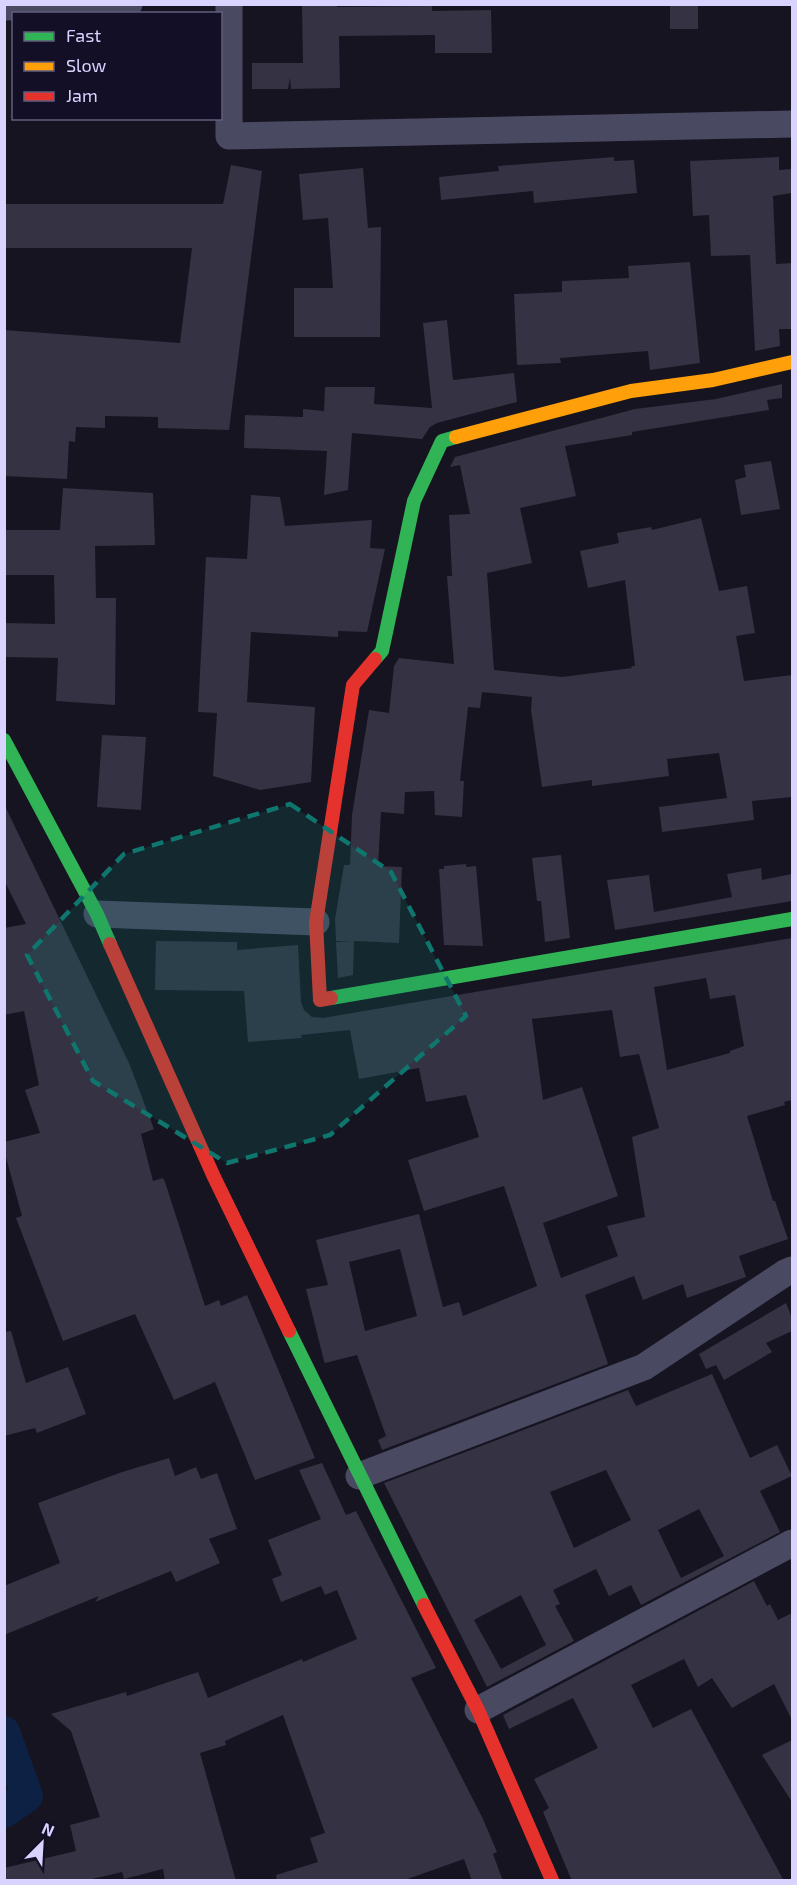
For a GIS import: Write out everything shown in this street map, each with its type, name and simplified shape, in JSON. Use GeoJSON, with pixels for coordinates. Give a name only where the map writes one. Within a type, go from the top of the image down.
{"type":"FeatureCollection","features":[{"type":"Feature","properties":{"kind":"street"},"geometry":{"type":"LineString","coordinates":[[4,7],[129,4]]}},
{"type":"Feature","properties":{"kind":"street"},"geometry":{"type":"LineString","coordinates":[[229,4],[229,136],[792,124]]}},
{"type":"Feature","properties":{"kind":"street"},"geometry":{"type":"LineString","coordinates":[[792,362],[713,380],[632,391],[442,441],[414,501],[382,651],[352,685],[316,922],[320,1000],[792,919]]}},
{"type":"Feature","properties":{"kind":"street"},"geometry":{"type":"LineString","coordinates":[[4,740],[98,914],[214,1177],[359,1476],[478,1710],[552,1881]]}},
{"type":"Feature","properties":{"kind":"street"},"geometry":{"type":"LineString","coordinates":[[98,914],[316,922]]}},
{"type":"Feature","properties":{"kind":"street"},"geometry":{"type":"LineString","coordinates":[[359,1476],[644,1367],[792,1270]]}},
{"type":"Feature","properties":{"kind":"street"},"geometry":{"type":"LineString","coordinates":[[478,1710],[792,1543]]}},
{"type":"Feature","properties":{"kind":"highlighted area"},"geometry":{"type":"Polygon","coordinates":[[[290,804],[391,872],[466,1016],[330,1135],[227,1163],[93,1081],[27,955],[124,854],[290,804]]]}},
{"type":"Feature","properties":{"kind":"building"},"geometry":{"type":"Polygon","coordinates":[[[670,4],[698,4],[698,29],[670,29],[670,4]]]}},
{"type":"Feature","properties":{"kind":"building"},"geometry":{"type":"Polygon","coordinates":[[[302,5],[432,6],[432,11],[491,10],[492,53],[435,53],[435,35],[339,36],[340,88],[291,89],[290,78],[288,89],[252,89],[252,63],[303,63],[302,5]]]}},
{"type":"Feature","properties":{"kind":"building"},"geometry":{"type":"Polygon","coordinates":[[[614,157],[614,161],[634,160],[637,193],[534,203],[533,191],[441,200],[439,177],[499,171],[498,166],[614,157]]]}},
{"type":"Feature","properties":{"kind":"building"},"geometry":{"type":"Polygon","coordinates":[[[779,157],[779,170],[792,169],[792,193],[773,196],[776,264],[792,263],[792,329],[779,329],[780,346],[755,351],[750,255],[711,256],[709,215],[693,216],[690,161],[779,157]]]}},
{"type":"Feature","properties":{"kind":"building"},"geometry":{"type":"Polygon","coordinates":[[[231,165],[262,171],[229,430],[158,428],[158,417],[105,416],[105,428],[76,427],[75,442],[69,441],[67,479],[4,476],[4,330],[180,343],[192,248],[4,248],[4,204],[223,204],[231,165]]]}},
{"type":"Feature","properties":{"kind":"building"},"geometry":{"type":"Polygon","coordinates":[[[363,168],[368,228],[381,227],[380,337],[294,337],[294,288],[333,288],[328,218],[303,220],[299,174],[363,168]]]}},
{"type":"Feature","properties":{"kind":"building"},"geometry":{"type":"Polygon","coordinates":[[[690,262],[700,363],[650,370],[648,351],[560,358],[561,363],[517,365],[514,294],[562,292],[562,281],[629,278],[628,266],[690,262]]]}},
{"type":"Feature","properties":{"kind":"building"},"geometry":{"type":"Polygon","coordinates":[[[447,320],[453,380],[514,373],[517,402],[437,423],[430,427],[422,439],[352,433],[348,490],[324,495],[327,451],[244,448],[245,415],[303,417],[303,409],[324,411],[325,387],[375,387],[374,404],[432,408],[423,323],[447,320]]]}},
{"type":"Feature","properties":{"kind":"building"},"geometry":{"type":"Polygon","coordinates":[[[782,384],[782,398],[767,400],[769,410],[632,432],[632,435],[565,446],[576,496],[520,508],[532,563],[487,573],[494,670],[562,677],[632,668],[631,666],[635,666],[625,580],[588,588],[580,551],[619,543],[617,533],[651,527],[652,530],[701,518],[719,591],[747,586],[755,633],[736,636],[744,681],[792,675],[792,797],[752,801],[754,820],[662,832],[659,807],[727,798],[719,753],[667,759],[669,776],[592,786],[592,780],[542,787],[531,710],[532,697],[482,692],[480,708],[468,707],[460,781],[464,781],[462,817],[435,815],[434,791],[405,792],[404,814],[381,812],[378,866],[402,867],[399,943],[354,941],[353,975],[338,978],[336,942],[352,941],[336,941],[335,919],[344,865],[350,865],[352,815],[369,710],[389,713],[394,666],[399,658],[454,664],[447,576],[452,576],[449,515],[470,514],[460,465],[450,467],[455,457],[635,409],[716,399],[782,384]]]}},
{"type":"Feature","properties":{"kind":"building"},"geometry":{"type":"Polygon","coordinates":[[[771,461],[780,509],[741,515],[735,480],[746,477],[744,465],[771,461]]]}},
{"type":"Feature","properties":{"kind":"building"},"geometry":{"type":"Polygon","coordinates":[[[63,488],[153,493],[155,545],[95,546],[96,598],[116,598],[115,705],[56,701],[58,658],[4,657],[4,623],[55,624],[54,575],[4,575],[4,530],[60,530],[63,488]]]}},
{"type":"Feature","properties":{"kind":"building"},"geometry":{"type":"Polygon","coordinates":[[[251,495],[280,497],[285,526],[372,520],[370,548],[385,549],[367,632],[338,631],[338,637],[251,632],[247,702],[315,707],[311,782],[260,790],[213,776],[217,713],[198,712],[206,557],[247,559],[251,495]]]}},
{"type":"Feature","properties":{"kind":"building"},"geometry":{"type":"Polygon","coordinates":[[[102,735],[146,737],[141,810],[97,807],[102,735]]]}},
{"type":"Feature","properties":{"kind":"building"},"geometry":{"type":"Polygon","coordinates":[[[4,804],[129,1063],[154,1129],[141,1134],[153,1181],[163,1178],[165,1182],[205,1306],[219,1300],[221,1306],[247,1295],[315,1458],[255,1480],[215,1382],[174,1400],[135,1314],[63,1341],[16,1218],[22,1216],[4,1150],[4,1142],[40,1133],[25,1090],[39,1085],[24,1011],[4,1015],[4,928],[26,924],[4,880],[4,804]]]}},
{"type":"Feature","properties":{"kind":"building"},"geometry":{"type":"Polygon","coordinates":[[[561,855],[570,938],[545,942],[541,901],[537,901],[532,858],[561,855]]]}},
{"type":"Feature","properties":{"kind":"building"},"geometry":{"type":"Polygon","coordinates":[[[466,864],[466,867],[476,866],[483,946],[444,945],[439,869],[444,869],[444,866],[466,864]]]}},
{"type":"Feature","properties":{"kind":"building"},"geometry":{"type":"Polygon","coordinates":[[[761,868],[762,880],[792,874],[792,901],[615,930],[607,880],[649,875],[654,912],[732,897],[727,874],[761,868]]]}},
{"type":"Feature","properties":{"kind":"building"},"geometry":{"type":"Polygon","coordinates":[[[792,938],[792,1100],[784,1102],[785,1105],[747,1116],[773,1201],[775,1201],[788,1239],[739,1256],[746,1277],[687,1298],[683,1284],[643,1300],[634,1276],[585,1295],[608,1364],[382,1450],[378,1440],[386,1436],[357,1355],[325,1363],[324,1361],[306,1289],[328,1285],[316,1240],[419,1214],[443,1307],[459,1302],[463,1316],[537,1286],[504,1186],[424,1211],[408,1160],[479,1137],[466,1095],[426,1102],[419,1068],[359,1079],[350,1030],[301,1035],[302,1038],[248,1042],[244,991],[155,990],[156,941],[237,942],[237,950],[298,945],[301,1002],[304,1010],[312,1017],[323,1018],[792,938]],[[706,978],[654,987],[667,1070],[730,1053],[744,1046],[735,995],[710,999],[706,978]],[[612,1010],[532,1019],[543,1100],[582,1087],[618,1196],[543,1223],[561,1278],[618,1256],[607,1226],[645,1217],[632,1137],[659,1128],[639,1054],[620,1057],[612,1010]],[[400,1249],[349,1262],[365,1331],[417,1316],[400,1249]]]}},
{"type":"Feature","properties":{"kind":"building"},"geometry":{"type":"Polygon","coordinates":[[[786,1303],[792,1318],[792,1331],[766,1343],[772,1352],[724,1380],[716,1365],[706,1369],[699,1354],[786,1303]]]}},
{"type":"Feature","properties":{"kind":"building"},"geometry":{"type":"Polygon","coordinates":[[[11,1331],[26,1383],[68,1367],[86,1414],[37,1433],[35,1428],[4,1436],[4,1332],[11,1331]]]}},
{"type":"Feature","properties":{"kind":"building"},"geometry":{"type":"Polygon","coordinates":[[[712,1374],[750,1458],[777,1445],[792,1476],[760,1491],[780,1532],[641,1605],[631,1585],[609,1596],[596,1569],[553,1590],[560,1604],[555,1606],[574,1641],[487,1687],[384,1483],[628,1390],[636,1406],[712,1374]],[[606,1470],[550,1492],[574,1548],[631,1520],[606,1470]],[[699,1509],[658,1530],[681,1578],[724,1556],[699,1509]],[[521,1595],[474,1620],[501,1669],[546,1645],[521,1595]]]}},
{"type":"Feature","properties":{"kind":"building"},"geometry":{"type":"Polygon","coordinates":[[[169,1458],[175,1476],[196,1467],[201,1479],[217,1473],[237,1529],[209,1539],[220,1563],[176,1582],[171,1571],[95,1602],[99,1596],[4,1635],[4,1586],[60,1563],[38,1503],[122,1472],[169,1458]]]}},
{"type":"Feature","properties":{"kind":"building"},"geometry":{"type":"Polygon","coordinates":[[[322,1463],[346,1515],[356,1511],[436,1668],[411,1678],[483,1819],[497,1852],[493,1854],[503,1881],[472,1881],[464,1859],[402,1881],[277,1881],[276,1875],[318,1862],[310,1838],[325,1833],[283,1715],[225,1741],[226,1745],[200,1753],[236,1881],[165,1881],[163,1869],[124,1879],[122,1872],[84,1881],[4,1881],[4,1868],[76,1851],[70,1825],[100,1817],[71,1731],[51,1714],[126,1692],[127,1696],[198,1672],[208,1698],[357,1639],[337,1590],[325,1595],[321,1586],[281,1602],[272,1579],[282,1575],[268,1540],[321,1519],[299,1470],[322,1463]]]}},
{"type":"Feature","properties":{"kind":"building"},"geometry":{"type":"Polygon","coordinates":[[[754,1581],[767,1606],[770,1604],[778,1620],[792,1613],[792,1720],[774,1684],[732,1708],[712,1678],[698,1687],[684,1659],[631,1685],[653,1728],[691,1709],[784,1881],[572,1881],[543,1812],[549,1808],[534,1779],[598,1748],[573,1698],[509,1729],[503,1715],[754,1581]]]}},
{"type":"Feature","properties":{"kind":"building"},"geometry":{"type":"Polygon","coordinates":[[[792,1740],[792,1802],[762,1755],[792,1740]]]}},
{"type":"Feature","properties":{"kind":"waterway"},"geometry":{"type":"LineString","coordinates":[[4,1732],[27,1796],[4,1812]]}},
{"type":"Feature","properties":{"kind":"traffic: fast"},"geometry":{"type":"LineString","coordinates":[[375,659],[382,651],[414,501],[442,441],[456,437]]}},
{"type":"Feature","properties":{"kind":"traffic: fast"},"geometry":{"type":"LineString","coordinates":[[4,740],[97,914],[110,944]]}},
{"type":"Feature","properties":{"kind":"traffic: fast"},"geometry":{"type":"LineString","coordinates":[[331,998],[792,919]]}},
{"type":"Feature","properties":{"kind":"traffic: fast"},"geometry":{"type":"LineString","coordinates":[[289,1331],[424,1605]]}},
{"type":"Feature","properties":{"kind":"traffic: slow"},"geometry":{"type":"LineString","coordinates":[[456,437],[631,391],[713,380],[792,362]]}},
{"type":"Feature","properties":{"kind":"traffic: jam"},"geometry":{"type":"LineString","coordinates":[[331,998],[320,1000],[316,922],[353,685],[375,659]]}},
{"type":"Feature","properties":{"kind":"traffic: jam"},"geometry":{"type":"LineString","coordinates":[[110,944],[214,1177],[289,1331]]}},
{"type":"Feature","properties":{"kind":"traffic: jam"},"geometry":{"type":"LineString","coordinates":[[424,1605],[478,1710],[552,1880]]}}]}
